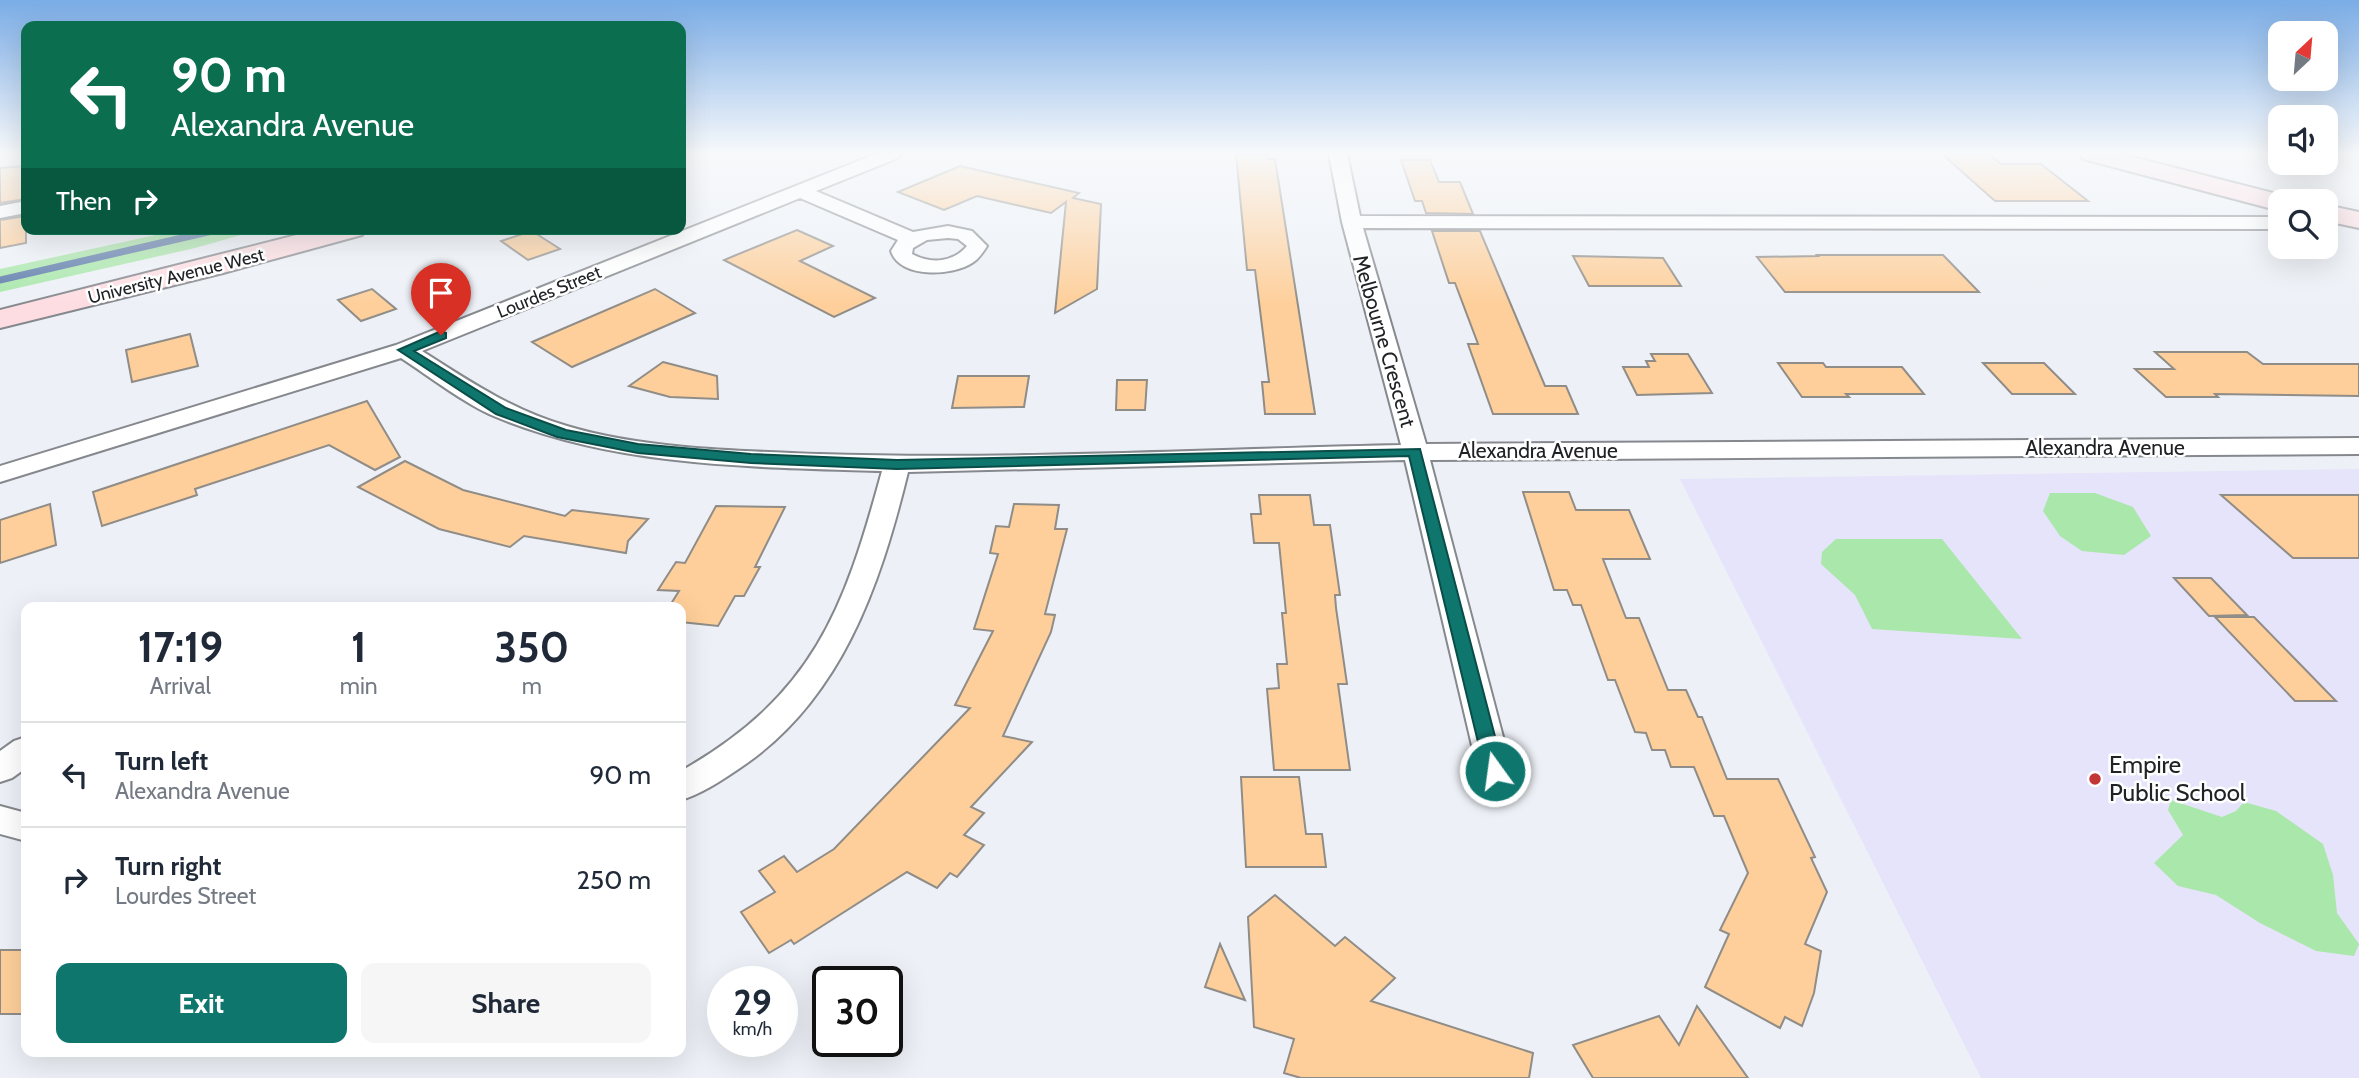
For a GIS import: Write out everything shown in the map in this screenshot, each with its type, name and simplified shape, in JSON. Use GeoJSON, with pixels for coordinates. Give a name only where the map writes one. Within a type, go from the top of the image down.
{"type":"FeatureCollection","features":[{"type":"Feature","properties":{"kind":"main road"},"geometry":{"type":"LineString","coordinates":[[2338,216],[2359,220]]}},
{"type":"Feature","properties":{"kind":"main road","name":"University Avenue West"},"geometry":{"type":"LineString","coordinates":[[0,319],[213,267],[330,235]]}},
{"type":"Feature","properties":{"kind":"street","name":"Lourdes Street"},"geometry":{"type":"LineString","coordinates":[[0,474],[404,350],[767,204]]}},
{"type":"Feature","properties":{"kind":"street"},"geometry":{"type":"LineString","coordinates":[[831,204],[913,239]]}},
{"type":"Feature","properties":{"kind":"street","name":"Melbourne Crescent"},"geometry":{"type":"LineString","coordinates":[[1348,204],[1415,452],[1495,771]]}},
{"type":"Feature","properties":{"kind":"street"},"geometry":{"type":"LineString","coordinates":[[0,212],[21,208]]}},
{"type":"Feature","properties":{"kind":"street"},"geometry":{"type":"LineString","coordinates":[[1352,222],[2268,223]]}},
{"type":"Feature","properties":{"kind":"street","name":"Alexandra Avenue"},"geometry":{"type":"LineString","coordinates":[[404,350],[501,411],[562,433],[663,451],[751,459],[897,464],[1415,452],[2359,446]]}},
{"type":"Feature","properties":{"kind":"street"},"geometry":{"type":"LineString","coordinates":[[686,784],[729,760],[777,721],[814,677],[840,635],[859,594],[897,464]]}},
{"type":"Feature","properties":{"kind":"street"},"geometry":{"type":"LineString","coordinates":[[0,769],[21,754]]}},
{"type":"Feature","properties":{"kind":"street"},"geometry":{"type":"LineString","coordinates":[[0,820],[21,826]]}},
{"type":"Feature","properties":{"kind":"shaded area","name":"Empire Public School"},"geometry":{"type":"Polygon","coordinates":[[[2359,469],[2359,1078],[1981,1078],[1680,479],[2359,469]]]}},
{"type":"Feature","properties":{"kind":"green space"},"geometry":{"type":"Polygon","coordinates":[[[156,235],[241,235],[0,292],[0,269],[156,235]]]}},
{"type":"Feature","properties":{"kind":"green space"},"geometry":{"type":"Polygon","coordinates":[[[2050,493],[2095,493],[2133,507],[2151,536],[2124,555],[2082,551],[2060,536],[2043,511],[2050,493]]]}},
{"type":"Feature","properties":{"kind":"green space"},"geometry":{"type":"Polygon","coordinates":[[[1836,539],[1942,539],[2022,639],[1872,629],[1855,595],[1821,564],[1822,552],[1836,539]]]}},
{"type":"Feature","properties":{"kind":"green space"},"geometry":{"type":"Polygon","coordinates":[[[2171,800],[2222,817],[2236,811],[2244,802],[2276,811],[2323,844],[2333,875],[2337,913],[2359,944],[2354,956],[2316,951],[2260,923],[2216,895],[2178,886],[2154,863],[2183,835],[2168,810],[2171,800]]]}},
{"type":"Feature","properties":{"kind":"building"},"geometry":{"type":"Polygon","coordinates":[[[929,204],[957,204],[944,210],[929,204]]]}},
{"type":"Feature","properties":{"kind":"building"},"geometry":{"type":"Polygon","coordinates":[[[1013,204],[1063,204],[1051,213],[1013,204]]]}},
{"type":"Feature","properties":{"kind":"building"},"geometry":{"type":"Polygon","coordinates":[[[1066,204],[1101,204],[1097,289],[1055,313],[1066,204]]]}},
{"type":"Feature","properties":{"kind":"building"},"geometry":{"type":"Polygon","coordinates":[[[1241,204],[1282,204],[1315,414],[1265,414],[1262,382],[1269,382],[1255,270],[1247,270],[1241,204]]]}},
{"type":"Feature","properties":{"kind":"building"},"geometry":{"type":"Polygon","coordinates":[[[1423,204],[1469,204],[1473,214],[1426,213],[1423,204]]]}},
{"type":"Feature","properties":{"kind":"building"},"geometry":{"type":"Polygon","coordinates":[[[21,217],[21,235],[26,235],[26,243],[0,248],[0,220],[21,217]]]}},
{"type":"Feature","properties":{"kind":"building"},"geometry":{"type":"Polygon","coordinates":[[[797,230],[833,246],[800,261],[875,298],[834,317],[724,260],[797,230]]]}},
{"type":"Feature","properties":{"kind":"building"},"geometry":{"type":"Polygon","coordinates":[[[1432,231],[1480,231],[1545,386],[1566,386],[1578,414],[1493,414],[1468,344],[1478,344],[1455,283],[1449,283],[1432,231]]]}},
{"type":"Feature","properties":{"kind":"building"},"geometry":{"type":"Polygon","coordinates":[[[520,235],[538,235],[560,249],[528,260],[501,241],[520,235]]]}},
{"type":"Feature","properties":{"kind":"building"},"geometry":{"type":"Polygon","coordinates":[[[1943,255],[1979,292],[1785,292],[1757,257],[1943,255]]]}},
{"type":"Feature","properties":{"kind":"building"},"geometry":{"type":"Polygon","coordinates":[[[1573,256],[1663,258],[1681,286],[1589,286],[1573,256]]]}},
{"type":"Feature","properties":{"kind":"building"},"geometry":{"type":"Polygon","coordinates":[[[372,289],[396,309],[361,321],[338,300],[372,289]]]}},
{"type":"Feature","properties":{"kind":"building"},"geometry":{"type":"Polygon","coordinates":[[[655,289],[695,313],[572,367],[532,342],[655,289]]]}},
{"type":"Feature","properties":{"kind":"building"},"geometry":{"type":"Polygon","coordinates":[[[190,334],[198,366],[132,382],[126,350],[190,334]]]}},
{"type":"Feature","properties":{"kind":"building"},"geometry":{"type":"Polygon","coordinates":[[[2155,352],[2247,352],[2263,364],[2359,364],[2359,396],[2215,394],[2218,397],[2166,397],[2135,369],[2174,369],[2155,352]]]}},
{"type":"Feature","properties":{"kind":"building"},"geometry":{"type":"Polygon","coordinates":[[[1651,354],[1688,354],[1712,393],[1637,395],[1623,367],[1649,367],[1646,361],[1655,361],[1651,354]]]}},
{"type":"Feature","properties":{"kind":"building"},"geometry":{"type":"Polygon","coordinates":[[[663,362],[717,376],[718,399],[670,397],[629,386],[663,362]]]}},
{"type":"Feature","properties":{"kind":"building"},"geometry":{"type":"Polygon","coordinates":[[[1778,363],[1823,363],[1826,367],[1902,367],[1924,394],[1802,397],[1778,363]]]}},
{"type":"Feature","properties":{"kind":"building"},"geometry":{"type":"Polygon","coordinates":[[[1983,363],[2044,363],[2075,394],[2012,394],[1983,363]]]}},
{"type":"Feature","properties":{"kind":"building"},"geometry":{"type":"Polygon","coordinates":[[[958,376],[1029,376],[1024,407],[952,408],[958,376]]]}},
{"type":"Feature","properties":{"kind":"building"},"geometry":{"type":"Polygon","coordinates":[[[1117,380],[1147,380],[1145,410],[1116,410],[1117,380]]]}},
{"type":"Feature","properties":{"kind":"building"},"geometry":{"type":"Polygon","coordinates":[[[367,401],[400,457],[375,470],[329,445],[195,489],[197,495],[102,526],[93,492],[367,401]]]}},
{"type":"Feature","properties":{"kind":"building"},"geometry":{"type":"Polygon","coordinates":[[[405,461],[463,490],[565,516],[572,510],[648,519],[628,541],[626,553],[524,536],[510,547],[439,529],[358,487],[405,461]]]}},
{"type":"Feature","properties":{"kind":"building"},"geometry":{"type":"Polygon","coordinates":[[[1523,492],[1569,492],[1576,510],[1629,510],[1650,559],[1603,559],[1626,618],[1639,618],[1668,690],[1686,690],[1698,717],[1702,717],[1727,779],[1778,779],[1815,857],[1811,858],[1827,892],[1805,944],[1821,951],[1814,993],[1802,1026],[1785,1017],[1780,1028],[1705,987],[1729,934],[1720,930],[1748,873],[1724,816],[1714,816],[1694,767],[1671,767],[1665,750],[1652,750],[1646,733],[1635,732],[1615,680],[1608,680],[1581,605],[1573,605],[1567,590],[1554,590],[1523,492]]]}},
{"type":"Feature","properties":{"kind":"building"},"geometry":{"type":"Polygon","coordinates":[[[1259,495],[1310,495],[1314,525],[1330,525],[1340,595],[1335,595],[1336,608],[1347,684],[1338,684],[1350,770],[1274,770],[1267,689],[1279,688],[1277,664],[1287,664],[1282,613],[1286,613],[1279,543],[1254,543],[1251,514],[1261,514],[1259,495]]]}},
{"type":"Feature","properties":{"kind":"building"},"geometry":{"type":"Polygon","coordinates":[[[2221,495],[2359,495],[2359,558],[2293,558],[2221,495]]]}},
{"type":"Feature","properties":{"kind":"building"},"geometry":{"type":"Polygon","coordinates":[[[50,504],[56,545],[0,563],[0,520],[50,504]]]}},
{"type":"Feature","properties":{"kind":"building"},"geometry":{"type":"Polygon","coordinates":[[[1014,504],[1059,505],[1055,529],[1067,529],[1045,614],[1055,615],[1051,632],[1003,736],[1032,742],[971,807],[984,813],[964,835],[984,845],[957,877],[950,873],[937,888],[907,872],[794,944],[791,940],[769,953],[741,912],[775,892],[759,871],[784,856],[797,872],[834,849],[970,708],[955,705],[993,631],[974,629],[998,554],[990,553],[996,526],[1009,527],[1014,504]]]}},
{"type":"Feature","properties":{"kind":"building"},"geometry":{"type":"Polygon","coordinates":[[[716,506],[785,507],[755,567],[760,567],[744,596],[735,596],[718,626],[686,623],[686,602],[672,602],[679,591],[658,590],[676,562],[685,563],[716,506]]]}},
{"type":"Feature","properties":{"kind":"building"},"geometry":{"type":"Polygon","coordinates":[[[2174,578],[2211,578],[2247,615],[2209,616],[2174,578]]]}},
{"type":"Feature","properties":{"kind":"building"},"geometry":{"type":"Polygon","coordinates":[[[2215,617],[2254,617],[2336,701],[2295,701],[2215,617]]]}},
{"type":"Feature","properties":{"kind":"building"},"geometry":{"type":"Polygon","coordinates":[[[1241,777],[1299,777],[1306,834],[1322,834],[1326,867],[1246,867],[1241,777]]]}},
{"type":"Feature","properties":{"kind":"building"},"geometry":{"type":"Polygon","coordinates":[[[1275,895],[1335,946],[1345,937],[1395,978],[1371,1001],[1533,1053],[1529,1078],[1301,1078],[1284,1073],[1294,1039],[1254,1027],[1248,917],[1275,895]]]}},
{"type":"Feature","properties":{"kind":"building"},"geometry":{"type":"Polygon","coordinates":[[[1220,944],[1245,1000],[1205,987],[1220,944]]]}},
{"type":"Feature","properties":{"kind":"building"},"geometry":{"type":"Polygon","coordinates":[[[0,950],[21,950],[21,1014],[0,1014],[0,950]]]}},
{"type":"Feature","properties":{"kind":"building"},"geometry":{"type":"Polygon","coordinates":[[[1697,1006],[1748,1078],[1593,1078],[1573,1045],[1659,1016],[1679,1045],[1697,1006]]]}},
{"type":"Feature","properties":{"kind":"waterway"},"geometry":{"type":"LineString","coordinates":[[0,280],[195,235]]}},
{"type":"Feature","properties":{"kind":"place","name":"Empire Public School"},"geometry":{"type":"Point","coordinates":[2095,779]}},
{"type":"Feature","properties":{"kind":"route"},"geometry":{"type":"LineString","coordinates":[[441,335],[404,350],[501,411],[562,433],[638,448],[751,459],[897,464],[1415,452],[1495,771]]}}]}
